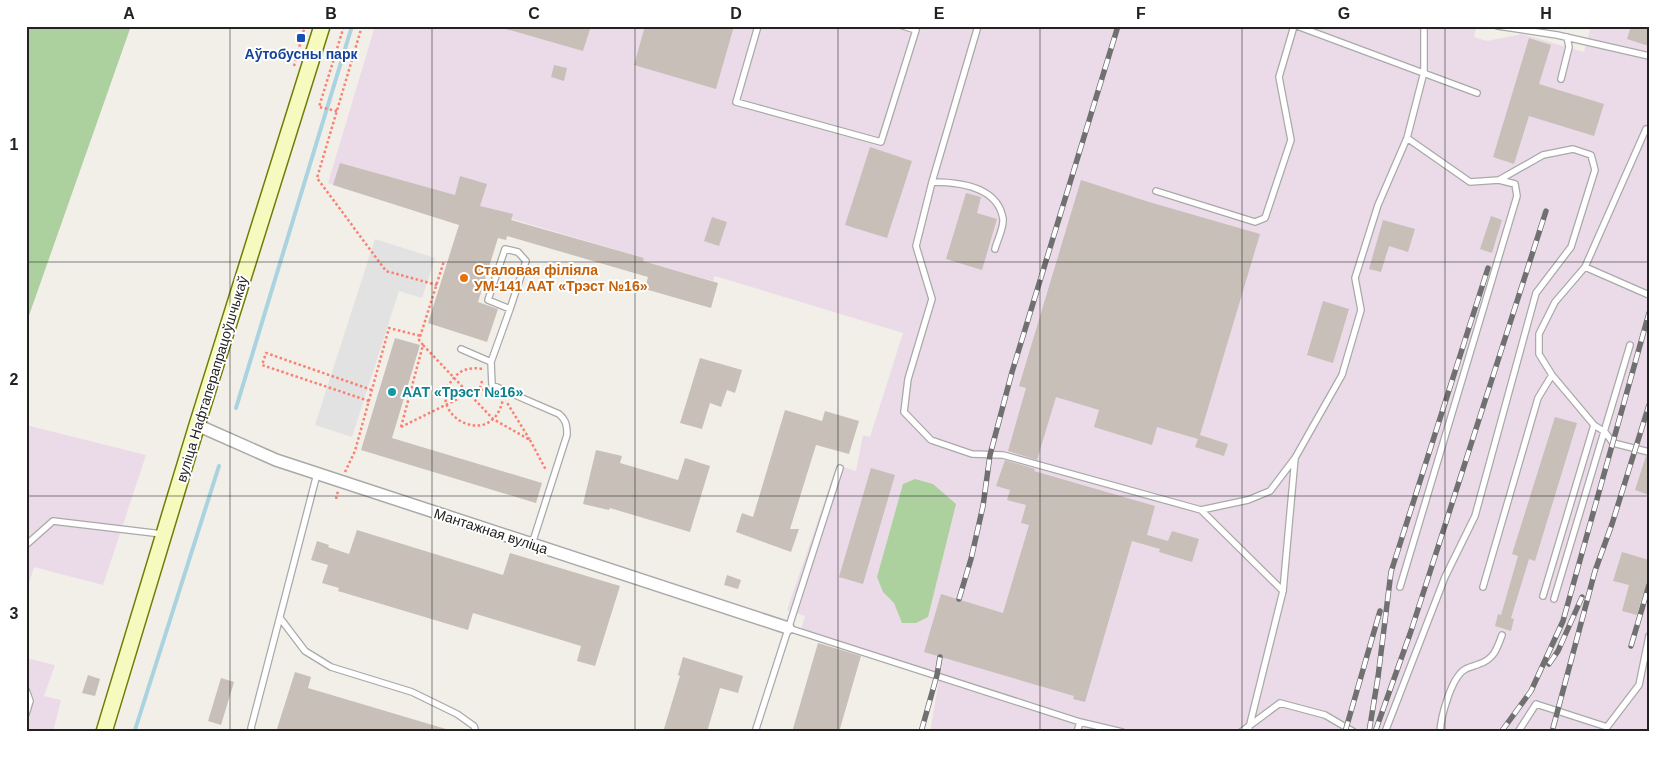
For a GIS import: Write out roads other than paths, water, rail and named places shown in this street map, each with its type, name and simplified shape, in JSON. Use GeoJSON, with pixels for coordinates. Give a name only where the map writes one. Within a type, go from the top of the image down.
{"type":"FeatureCollection","features":[{"type":"Feature","properties":{"kind":"main road","name":"вуліца Нафтаперапрацоўшчыкаў"},"geometry":{"type":"LineString","coordinates":[[104,732],[197,425],[322,26]]}},
{"type":"Feature","properties":{"kind":"street","name":"Мантажная вуліца"},"geometry":{"type":"LineString","coordinates":[[197,425],[276,460],[340,482],[788,628]]}},
{"type":"Feature","properties":{"kind":"lane"},"geometry":{"type":"LineString","coordinates":[[758,26],[736,102],[881,142],[916,30],[903,26]]}},
{"type":"Feature","properties":{"kind":"lane"},"geometry":{"type":"LineString","coordinates":[[978,26],[932,182],[916,246],[932,299],[908,379],[904,412],[931,440],[972,454],[1003,455],[1201,510],[1248,500],[1270,491],[1295,458],[1342,375],[1360,310],[1355,278],[1378,205],[1407,138],[1424,72],[1424,26]]}},
{"type":"Feature","properties":{"kind":"lane"},"geometry":{"type":"LineString","coordinates":[[1156,192],[1255,222],[1265,218],[1291,140],[1279,77],[1296,26],[1477,93]]}},
{"type":"Feature","properties":{"kind":"lane"},"geometry":{"type":"LineString","coordinates":[[1498,26],[1567,37],[1649,56]]}},
{"type":"Feature","properties":{"kind":"lane"},"geometry":{"type":"LineString","coordinates":[[1561,79],[1570,47],[1567,37]]}},
{"type":"Feature","properties":{"kind":"lane"},"geometry":{"type":"LineString","coordinates":[[1646,129],[1585,267],[1554,302],[1539,334],[1539,354],[1552,375],[1594,425],[1604,432],[1613,443],[1649,452]]}},
{"type":"Feature","properties":{"kind":"lane"},"geometry":{"type":"LineString","coordinates":[[1400,587],[1517,196],[1515,184],[1499,180],[1470,182],[1407,138]]}},
{"type":"Feature","properties":{"kind":"lane"},"geometry":{"type":"LineString","coordinates":[[1385,732],[1445,577],[1475,516],[1536,294],[1571,247],[1595,170],[1591,155],[1573,150],[1543,155],[1499,180]]}},
{"type":"Feature","properties":{"kind":"lane"},"geometry":{"type":"LineString","coordinates":[[932,182],[954,182],[984,190],[996,202],[1004,220],[995,249]]}},
{"type":"Feature","properties":{"kind":"lane"},"geometry":{"type":"LineString","coordinates":[[510,309],[488,300],[505,249],[518,252],[526,261],[510,309],[491,362],[492,386],[559,414],[567,425],[567,434],[532,544]]}},
{"type":"Feature","properties":{"kind":"lane"},"geometry":{"type":"LineString","coordinates":[[1585,267],[1649,295]]}},
{"type":"Feature","properties":{"kind":"lane"},"geometry":{"type":"LineString","coordinates":[[1554,599],[1630,345]]}},
{"type":"Feature","properties":{"kind":"lane"},"geometry":{"type":"LineString","coordinates":[[461,349],[491,362]]}},
{"type":"Feature","properties":{"kind":"lane"},"geometry":{"type":"LineString","coordinates":[[1483,587],[1538,398],[1552,375]]}},
{"type":"Feature","properties":{"kind":"lane"},"geometry":{"type":"LineString","coordinates":[[1543,596],[1594,425]]}},
{"type":"Feature","properties":{"kind":"lane"},"geometry":{"type":"LineString","coordinates":[[1249,729],[1283,591],[1295,458]]}},
{"type":"Feature","properties":{"kind":"lane"},"geometry":{"type":"LineString","coordinates":[[755,732],[840,468]]}},
{"type":"Feature","properties":{"kind":"lane"},"geometry":{"type":"LineString","coordinates":[[252,732],[251,728],[318,474]]}},
{"type":"Feature","properties":{"kind":"lane"},"geometry":{"type":"LineString","coordinates":[[1201,510],[1283,591]]}},
{"type":"Feature","properties":{"kind":"lane"},"geometry":{"type":"LineString","coordinates":[[26,545],[53,521],[164,534]]}},
{"type":"Feature","properties":{"kind":"lane"},"geometry":{"type":"LineString","coordinates":[[280,618],[305,651],[331,666],[412,692],[457,714],[474,726],[476,732]]}},
{"type":"Feature","properties":{"kind":"lane"},"geometry":{"type":"LineString","coordinates":[[788,628],[1080,722],[1122,732]]}},
{"type":"Feature","properties":{"kind":"lane"},"geometry":{"type":"LineString","coordinates":[[1440,732],[1440,724],[1454,683],[1464,670],[1488,661],[1496,651],[1502,635]]}},
{"type":"Feature","properties":{"kind":"lane"},"geometry":{"type":"LineString","coordinates":[[1518,732],[1536,704],[1607,727],[1639,685],[1649,636]]}},
{"type":"Feature","properties":{"kind":"lane"},"geometry":{"type":"LineString","coordinates":[[26,690],[30,701],[26,714]]}},
{"type":"Feature","properties":{"kind":"lane"},"geometry":{"type":"LineString","coordinates":[[1241,732],[1249,729],[1280,703],[1325,715],[1354,732]]}},
{"type":"Feature","properties":{"kind":"lane"},"geometry":{"type":"LineString","coordinates":[[1077,732],[1080,722]]}},
{"type":"Feature","properties":{"kind":"waterway"},"geometry":{"type":"LineString","coordinates":[[236,408],[352,26]]}},
{"type":"Feature","properties":{"kind":"waterway"},"geometry":{"type":"LineString","coordinates":[[135,730],[219,466]]}},
{"type":"Feature","properties":{"kind":"railway"},"geometry":{"type":"LineString","coordinates":[[959,599],[971,559],[983,506],[990,455],[1012,372],[1118,26]]}},
{"type":"Feature","properties":{"kind":"railway"},"geometry":{"type":"LineString","coordinates":[[1375,732],[1411,631],[1546,211]]}},
{"type":"Feature","properties":{"kind":"railway"},"geometry":{"type":"LineString","coordinates":[[1369,732],[1391,572],[1488,268]]}},
{"type":"Feature","properties":{"kind":"railway"},"geometry":{"type":"LineString","coordinates":[[1501,732],[1531,691],[1563,621],[1649,313]]}},
{"type":"Feature","properties":{"kind":"railway"},"geometry":{"type":"LineString","coordinates":[[1553,728],[1595,571],[1612,524],[1649,405]]}},
{"type":"Feature","properties":{"kind":"railway"},"geometry":{"type":"LineString","coordinates":[[1631,646],[1649,585]]}},
{"type":"Feature","properties":{"kind":"railway"},"geometry":{"type":"LineString","coordinates":[[1549,664],[1558,651],[1582,597]]}},
{"type":"Feature","properties":{"kind":"railway"},"geometry":{"type":"LineString","coordinates":[[1345,732],[1380,611]]}},
{"type":"Feature","properties":{"kind":"railway"},"geometry":{"type":"LineString","coordinates":[[921,732],[937,675],[940,657]]}},
{"type":"Feature","properties":{"kind":"place","name":"Аўтобусны парк"},"geometry":{"type":"Point","coordinates":[301,38]}},
{"type":"Feature","properties":{"kind":"place","name":"Сталовая філіяла УМ-141 ААТ «Трэст №16»"},"geometry":{"type":"Point","coordinates":[464,278]}},
{"type":"Feature","properties":{"kind":"place","name":"ААТ «Трэст №16»"},"geometry":{"type":"Point","coordinates":[392,392]}}]}
